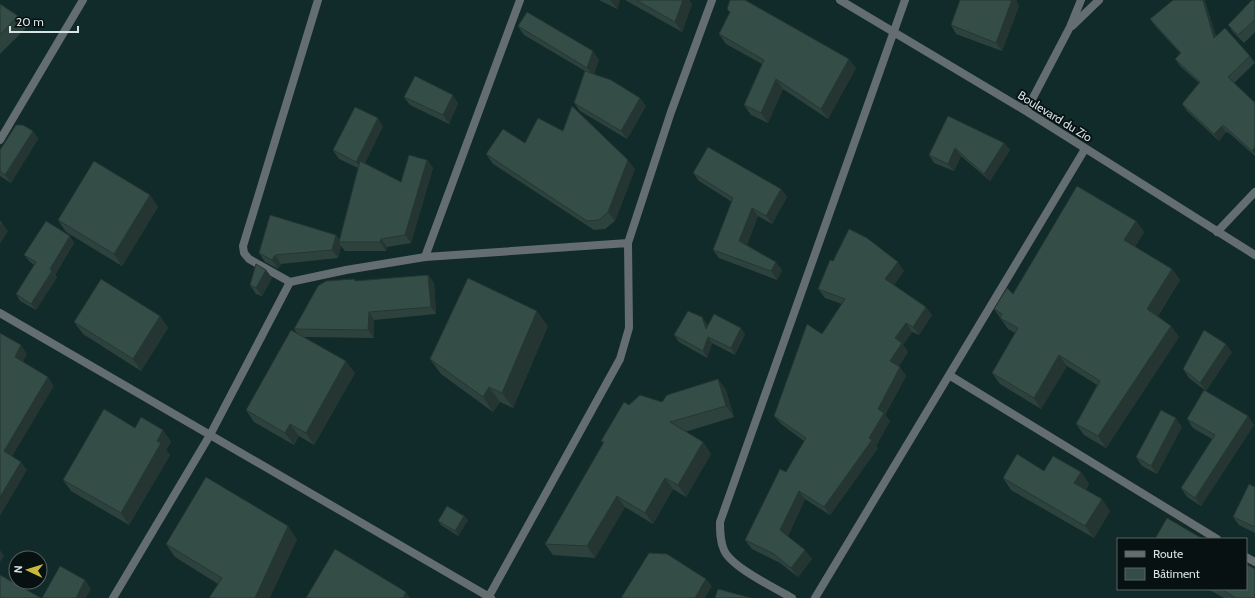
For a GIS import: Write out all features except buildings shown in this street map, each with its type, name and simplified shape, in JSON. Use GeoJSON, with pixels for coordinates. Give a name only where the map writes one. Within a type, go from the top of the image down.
{"type":"FeatureCollection","features":[{"type":"Feature","properties":{"kind":"street"},"geometry":{"type":"LineString","coordinates":[[0,140],[83,0]]}},
{"type":"Feature","properties":{"kind":"street"},"geometry":{"type":"LineString","coordinates":[[318,0],[243,246],[244,253],[249,259],[290,282],[346,270],[425,257],[628,243]]}},
{"type":"Feature","properties":{"kind":"street"},"geometry":{"type":"LineString","coordinates":[[425,257],[520,0]]}},
{"type":"Feature","properties":{"kind":"street"},"geometry":{"type":"LineString","coordinates":[[0,313],[489,598],[620,359],[628,328],[628,243],[671,112],[712,0]]}},
{"type":"Feature","properties":{"kind":"street","name":"Boulevard du Zio"},"geometry":{"type":"LineString","coordinates":[[840,0],[1026,111],[1255,255]]}},
{"type":"Feature","properties":{"kind":"street"},"geometry":{"type":"LineString","coordinates":[[792,598],[732,563],[724,551],[720,537],[720,522],[905,0]]}},
{"type":"Feature","properties":{"kind":"street"},"geometry":{"type":"LineString","coordinates":[[1026,111],[1070,27],[1081,0]]}},
{"type":"Feature","properties":{"kind":"street"},"geometry":{"type":"LineString","coordinates":[[1070,27],[1099,0]]}},
{"type":"Feature","properties":{"kind":"street"},"geometry":{"type":"LineString","coordinates":[[815,598],[1085,149]]}},
{"type":"Feature","properties":{"kind":"street"},"geometry":{"type":"LineString","coordinates":[[1218,232],[1255,192]]}},
{"type":"Feature","properties":{"kind":"street"},"geometry":{"type":"LineString","coordinates":[[113,598],[210,435],[290,282]]}},
{"type":"Feature","properties":{"kind":"street"},"geometry":{"type":"LineString","coordinates":[[949,375],[1215,538]]}}]}
